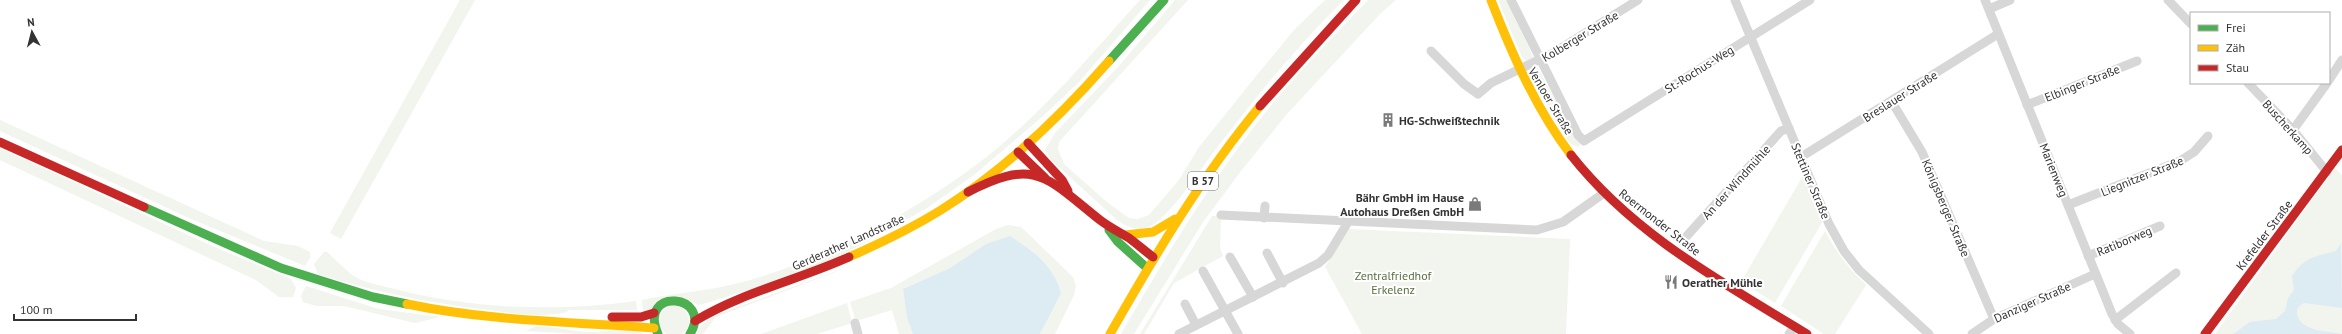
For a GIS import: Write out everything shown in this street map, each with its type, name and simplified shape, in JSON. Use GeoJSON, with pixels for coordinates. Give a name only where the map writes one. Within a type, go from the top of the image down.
{"type":"FeatureCollection","features":[{"type":"Feature","properties":{"kind":"main road","name":"Gerderather Landstraße"},"geometry":{"type":"LineString","coordinates":[[691,309],[726,303],[815,272],[905,231],[968,192],[1018,152],[1096,78],[1164,0]]}},
{"type":"Feature","properties":{"kind":"main road","name":"B 57"},"geometry":{"type":"LineString","coordinates":[[1110,334],[1153,257],[1208,174],[1258,108],[1312,45],[1356,0]]}},
{"type":"Feature","properties":{"kind":"main road"},"geometry":{"type":"LineString","coordinates":[[1491,0],[1521,70]]}},
{"type":"Feature","properties":{"kind":"main road","name":"Venloer Straße"},"geometry":{"type":"LineString","coordinates":[[1521,70],[1564,146],[1604,193]]}},
{"type":"Feature","properties":{"kind":"main road"},"geometry":{"type":"LineString","coordinates":[[0,142],[274,265],[303,276],[373,297],[434,310],[518,319],[569,321],[656,331],[654,313]]}},
{"type":"Feature","properties":{"kind":"main road"},"geometry":{"type":"LineString","coordinates":[[1028,143],[1062,180],[1070,195]]}},
{"type":"Feature","properties":{"kind":"main road","name":"Krefelder Straße"},"geometry":{"type":"LineString","coordinates":[[2205,334],[2342,150]]}},
{"type":"Feature","properties":{"kind":"main road"},"geometry":{"type":"LineString","coordinates":[[1018,152],[1051,183]]}},
{"type":"Feature","properties":{"kind":"main road"},"geometry":{"type":"LineString","coordinates":[[968,192],[995,178],[1018,173],[1036,176],[1051,183],[1070,195],[1103,223],[1118,242],[1147,268]]}},
{"type":"Feature","properties":{"kind":"main road","name":"Roermonder Straße"},"geometry":{"type":"LineString","coordinates":[[1604,193],[1682,257],[1792,330],[1807,334]]}},
{"type":"Feature","properties":{"kind":"main road","name":"B 57"},"geometry":{"type":"LineString","coordinates":[[1125,235],[1152,232],[1180,216]]}},
{"type":"Feature","properties":{"kind":"main road"},"geometry":{"type":"LineString","coordinates":[[1103,223],[1125,235],[1153,257]]}},
{"type":"Feature","properties":{"kind":"main road"},"geometry":{"type":"LineString","coordinates":[[569,321],[592,318],[641,317],[654,313],[662,303],[675,300],[687,304],[691,309],[695,321],[690,334]]}},
{"type":"Feature","properties":{"kind":"main road","name":"Gerderather Landstraße"},"geometry":{"type":"LineString","coordinates":[[695,321],[726,303]]}},
{"type":"Feature","properties":{"kind":"street"},"geometry":{"type":"LineString","coordinates":[[1511,0],[1540,60]]}},
{"type":"Feature","properties":{"kind":"street","name":"Kolberger Straße"},"geometry":{"type":"LineString","coordinates":[[1521,70],[1638,0]]}},
{"type":"Feature","properties":{"kind":"street","name":"Stettiner Straße"},"geometry":{"type":"LineString","coordinates":[[1735,0],[1752,37],[1829,224],[1844,251],[1859,270],[1928,334]]}},
{"type":"Feature","properties":{"kind":"street","name":"St.-Rochus-Weg"},"geometry":{"type":"LineString","coordinates":[[1540,60],[1578,135],[1584,141],[1810,0]]}},
{"type":"Feature","properties":{"kind":"street"},"geometry":{"type":"LineString","coordinates":[[1987,4],[2010,0]]}},
{"type":"Feature","properties":{"kind":"street"},"geometry":{"type":"LineString","coordinates":[[2168,0],[2190,23]]}},
{"type":"Feature","properties":{"kind":"street","name":"Marienweg"},"geometry":{"type":"LineString","coordinates":[[1987,4],[2095,274],[2115,320],[2130,334]]}},
{"type":"Feature","properties":{"kind":"street","name":"Breslauer Straße"},"geometry":{"type":"LineString","coordinates":[[1801,157],[1892,102],[1998,34]]}},
{"type":"Feature","properties":{"kind":"street","name":"Venloer Straße"},"geometry":{"type":"LineString","coordinates":[[1431,51],[1464,84],[1478,94],[1491,83],[1521,70]]}},
{"type":"Feature","properties":{"kind":"street"},"geometry":{"type":"LineString","coordinates":[[2330,78],[2342,60]]}},
{"type":"Feature","properties":{"kind":"street","name":"Elbinger Straße"},"geometry":{"type":"LineString","coordinates":[[2027,105],[2137,61]]}},
{"type":"Feature","properties":{"kind":"street","name":"Buscherkamp"},"geometry":{"type":"LineString","coordinates":[[2249,84],[2294,130],[2327,172]]}},
{"type":"Feature","properties":{"kind":"street"},"geometry":{"type":"LineString","coordinates":[[2294,130],[2326,84]]}},
{"type":"Feature","properties":{"kind":"street","name":"Königsberger Straße"},"geometry":{"type":"LineString","coordinates":[[1892,102],[1922,152],[1994,319]]}},
{"type":"Feature","properties":{"kind":"street","name":"An der Windmühle"},"geometry":{"type":"LineString","coordinates":[[1686,238],[1782,131],[1789,128]]}},
{"type":"Feature","properties":{"kind":"street","name":"Liegnitzer Straße"},"geometry":{"type":"LineString","coordinates":[[2068,205],[2180,161],[2194,152],[2208,136]]}},
{"type":"Feature","properties":{"kind":"street","name":"Roermonder Straße"},"geometry":{"type":"LineString","coordinates":[[1221,215],[1537,230],[1563,222],[1604,193]]}},
{"type":"Feature","properties":{"kind":"street"},"geometry":{"type":"LineString","coordinates":[[1264,218],[1265,206]]}},
{"type":"Feature","properties":{"kind":"street"},"geometry":{"type":"LineString","coordinates":[[1179,334],[1283,283],[1320,263],[1328,255],[1348,222]]}},
{"type":"Feature","properties":{"kind":"street","name":"Ratiborweg"},"geometry":{"type":"LineString","coordinates":[[2088,256],[2160,226]]}},
{"type":"Feature","properties":{"kind":"street"},"geometry":{"type":"LineString","coordinates":[[1267,253],[1283,283]]}},
{"type":"Feature","properties":{"kind":"street"},"geometry":{"type":"LineString","coordinates":[[1230,257],[1253,297]]}},
{"type":"Feature","properties":{"kind":"street"},"geometry":{"type":"LineString","coordinates":[[1203,271],[1238,334]]}},
{"type":"Feature","properties":{"kind":"street"},"geometry":{"type":"LineString","coordinates":[[2115,320],[2176,273]]}},
{"type":"Feature","properties":{"kind":"street","name":"Danziger Straße"},"geometry":{"type":"LineString","coordinates":[[1972,334],[1994,319],[2095,274]]}},
{"type":"Feature","properties":{"kind":"street"},"geometry":{"type":"LineString","coordinates":[[1185,304],[1196,325]]}},
{"type":"Feature","properties":{"kind":"street"},"geometry":{"type":"LineString","coordinates":[[855,323],[858,334]]}},
{"type":"Feature","properties":{"kind":"green space"},"geometry":{"type":"Polygon","coordinates":[[[460,0],[475,0],[341,239],[330,233],[460,0]]]}},
{"type":"Feature","properties":{"kind":"green space"},"geometry":{"type":"Polygon","coordinates":[[[1140,0],[1150,0],[1080,81],[1042,117],[974,175],[927,208],[844,254],[781,280],[703,304],[698,305],[686,299],[643,314],[642,300],[730,285],[778,271],[815,257],[852,240],[889,221],[924,200],[958,178],[990,154],[1018,130],[1065,83],[1140,0]]]}},
{"type":"Feature","properties":{"kind":"green space"},"geometry":{"type":"Polygon","coordinates":[[[1175,0],[1188,0],[1059,142],[1058,149],[1064,164],[1108,203],[1129,218],[1138,219],[1149,215],[1179,180],[1199,147],[1294,30],[1325,0],[1344,0],[1311,34],[1264,89],[1212,154],[1171,209],[1154,224],[1149,227],[1139,229],[1130,227],[1117,220],[1051,160],[1045,150],[1055,133],[1118,67],[1175,0]]]}},
{"type":"Feature","properties":{"kind":"green space"},"geometry":{"type":"Polygon","coordinates":[[[1368,0],[1396,0],[1380,14],[1286,115],[1241,171],[1203,222],[1134,334],[1121,334],[1190,218],[1228,162],[1269,108],[1293,80],[1368,0]]]}},
{"type":"Feature","properties":{"kind":"green space"},"geometry":{"type":"Polygon","coordinates":[[[1498,0],[1509,0],[1533,57],[1532,61],[1528,63],[1522,57],[1498,0]]]}},
{"type":"Feature","properties":{"kind":"green space"},"geometry":{"type":"Polygon","coordinates":[[[1538,68],[1576,139],[1581,144],[1578,147],[1569,143],[1538,89],[1532,73],[1533,70],[1538,68]]]}},
{"type":"Feature","properties":{"kind":"green space"},"geometry":{"type":"Polygon","coordinates":[[[0,120],[264,241],[298,246],[310,252],[310,258],[305,266],[191,219],[0,131],[0,120]]]}},
{"type":"Feature","properties":{"kind":"green space"},"geometry":{"type":"Polygon","coordinates":[[[0,148],[210,245],[291,279],[296,288],[293,297],[279,297],[256,280],[0,160],[0,148]]]}},
{"type":"Feature","properties":{"kind":"green space"},"geometry":{"type":"Polygon","coordinates":[[[2335,168],[2342,175],[2342,334],[2215,334],[2335,168]]]}},
{"type":"Feature","properties":{"kind":"green space"},"geometry":{"type":"Polygon","coordinates":[[[1804,174],[1824,219],[1775,303],[1741,282],[1804,174]]]}},
{"type":"Feature","properties":{"kind":"green space"},"geometry":{"type":"Polygon","coordinates":[[[1212,216],[1221,216],[1220,248],[1223,256],[1174,283],[1144,334],[1140,334],[1212,216]]]}},
{"type":"Feature","properties":{"kind":"green space"},"geometry":{"type":"Polygon","coordinates":[[[1008,225],[1021,227],[1073,277],[1076,286],[1074,295],[1055,334],[1040,334],[1047,320],[986,244],[950,268],[903,289],[907,318],[913,334],[899,334],[892,310],[856,321],[850,302],[891,288],[996,229],[1008,225]]]}},
{"type":"Feature","properties":{"kind":"green space","name":"Zentralfriedhof Erkelenz"},"geometry":{"type":"Polygon","coordinates":[[[1349,229],[1570,239],[1566,334],[1362,334],[1325,267],[1349,229]]]}},
{"type":"Feature","properties":{"kind":"green space"},"geometry":{"type":"Polygon","coordinates":[[[1825,231],[1843,260],[1866,285],[1835,334],[1824,334],[1781,306],[1825,231]]]}},
{"type":"Feature","properties":{"kind":"green space"},"geometry":{"type":"Polygon","coordinates":[[[324,252],[327,252],[347,271],[359,279],[377,285],[424,296],[454,301],[515,307],[576,307],[636,301],[637,310],[568,310],[567,312],[557,314],[528,315],[424,300],[360,286],[318,274],[314,264],[324,252]]]}},
{"type":"Feature","properties":{"kind":"green space"},"geometry":{"type":"Polygon","coordinates":[[[873,258],[716,317],[703,334],[697,334],[700,326],[718,314],[873,258]]]}},
{"type":"Feature","properties":{"kind":"green space"},"geometry":{"type":"Polygon","coordinates":[[[306,286],[379,309],[440,317],[415,323],[344,306],[316,306],[303,302],[301,296],[306,286]]]}},
{"type":"Feature","properties":{"kind":"green space"},"geometry":{"type":"Polygon","coordinates":[[[847,303],[852,323],[817,334],[761,334],[847,303]]]}},
{"type":"Feature","properties":{"kind":"green space"},"geometry":{"type":"Polygon","coordinates":[[[668,307],[680,307],[685,310],[688,315],[688,327],[685,332],[680,335],[668,335],[663,332],[660,327],[660,315],[663,310],[668,307]]]}},
{"type":"Feature","properties":{"kind":"green space"},"geometry":{"type":"Polygon","coordinates":[[[536,326],[588,332],[631,330],[644,334],[576,334],[526,331],[536,326]]]}},
{"type":"Feature","properties":{"kind":"shaded area"},"geometry":{"type":"Polygon","coordinates":[[[1010,236],[1042,260],[1053,275],[1061,293],[1040,334],[913,334],[907,318],[903,289],[950,268],[986,244],[1010,236]]]}},
{"type":"Feature","properties":{"kind":"shaded area"},"geometry":{"type":"Polygon","coordinates":[[[2341,243],[2342,308],[2304,303],[2299,306],[2297,312],[2299,319],[2308,327],[2342,334],[2233,334],[2250,322],[2276,319],[2285,311],[2288,298],[2294,290],[2292,276],[2297,269],[2311,258],[2336,251],[2341,243]]]}},
{"type":"Feature","properties":{"kind":"traffic: fast"},"geometry":{"type":"LineString","coordinates":[[1109,61],[1164,0]]}},
{"type":"Feature","properties":{"kind":"traffic: fast"},"geometry":{"type":"LineString","coordinates":[[144,207],[281,268],[373,297],[407,304]]}},
{"type":"Feature","properties":{"kind":"traffic: fast"},"geometry":{"type":"LineString","coordinates":[[1109,230],[1118,242],[1147,268]]}},
{"type":"Feature","properties":{"kind":"traffic: fast"},"geometry":{"type":"LineString","coordinates":[[658,334],[654,319],[658,308],[665,302],[675,301],[685,304],[692,310],[695,321],[690,334]]}},
{"type":"Feature","properties":{"kind":"traffic: slow"},"geometry":{"type":"LineString","coordinates":[[1491,0],[1507,41],[1536,100],[1558,137],[1571,155]]}},
{"type":"Feature","properties":{"kind":"traffic: slow"},"geometry":{"type":"LineString","coordinates":[[849,257],[930,217],[987,178],[1031,142],[1109,61]]}},
{"type":"Feature","properties":{"kind":"traffic: slow"},"geometry":{"type":"LineString","coordinates":[[1110,334],[1144,275],[1199,188],[1218,160],[1260,106]]}},
{"type":"Feature","properties":{"kind":"traffic: slow"},"geometry":{"type":"LineString","coordinates":[[1125,235],[1153,232],[1175,219]]}},
{"type":"Feature","properties":{"kind":"traffic: slow"},"geometry":{"type":"LineString","coordinates":[[407,304],[468,314],[654,328]]}},
{"type":"Feature","properties":{"kind":"traffic: jam"},"geometry":{"type":"LineString","coordinates":[[1260,106],[1356,0]]}},
{"type":"Feature","properties":{"kind":"traffic: jam"},"geometry":{"type":"LineString","coordinates":[[0,142],[144,207]]}},
{"type":"Feature","properties":{"kind":"traffic: jam"},"geometry":{"type":"LineString","coordinates":[[1028,143],[1062,180],[1068,191]]}},
{"type":"Feature","properties":{"kind":"traffic: jam"},"geometry":{"type":"LineString","coordinates":[[2205,334],[2342,150]]}},
{"type":"Feature","properties":{"kind":"traffic: jam"},"geometry":{"type":"LineString","coordinates":[[1018,152],[1045,178]]}},
{"type":"Feature","properties":{"kind":"traffic: jam"},"geometry":{"type":"LineString","coordinates":[[1571,155],[1596,184],[1622,209],[1651,233],[1712,276],[1807,334]]}},
{"type":"Feature","properties":{"kind":"traffic: jam"},"geometry":{"type":"LineString","coordinates":[[968,192],[991,181],[1010,176],[1025,174],[1039,177],[1052,183],[1100,220],[1129,238],[1153,257]]}},
{"type":"Feature","properties":{"kind":"traffic: jam"},"geometry":{"type":"LineString","coordinates":[[695,321],[751,294],[849,257]]}},
{"type":"Feature","properties":{"kind":"traffic: jam"},"geometry":{"type":"LineString","coordinates":[[612,317],[641,317],[654,313]]}},
{"type":"Feature","properties":{"kind":"place","name":"HG-Schweißtechnik"},"geometry":{"type":"Point","coordinates":[1388,120]}},
{"type":"Feature","properties":{"kind":"place","name":"Bähr GmbH im Hause Autohaus Dreßen GmbH"},"geometry":{"type":"Point","coordinates":[1475,204]}},
{"type":"Feature","properties":{"kind":"place","name":"Oerather Mühle"},"geometry":{"type":"Point","coordinates":[1671,282]}}]}
